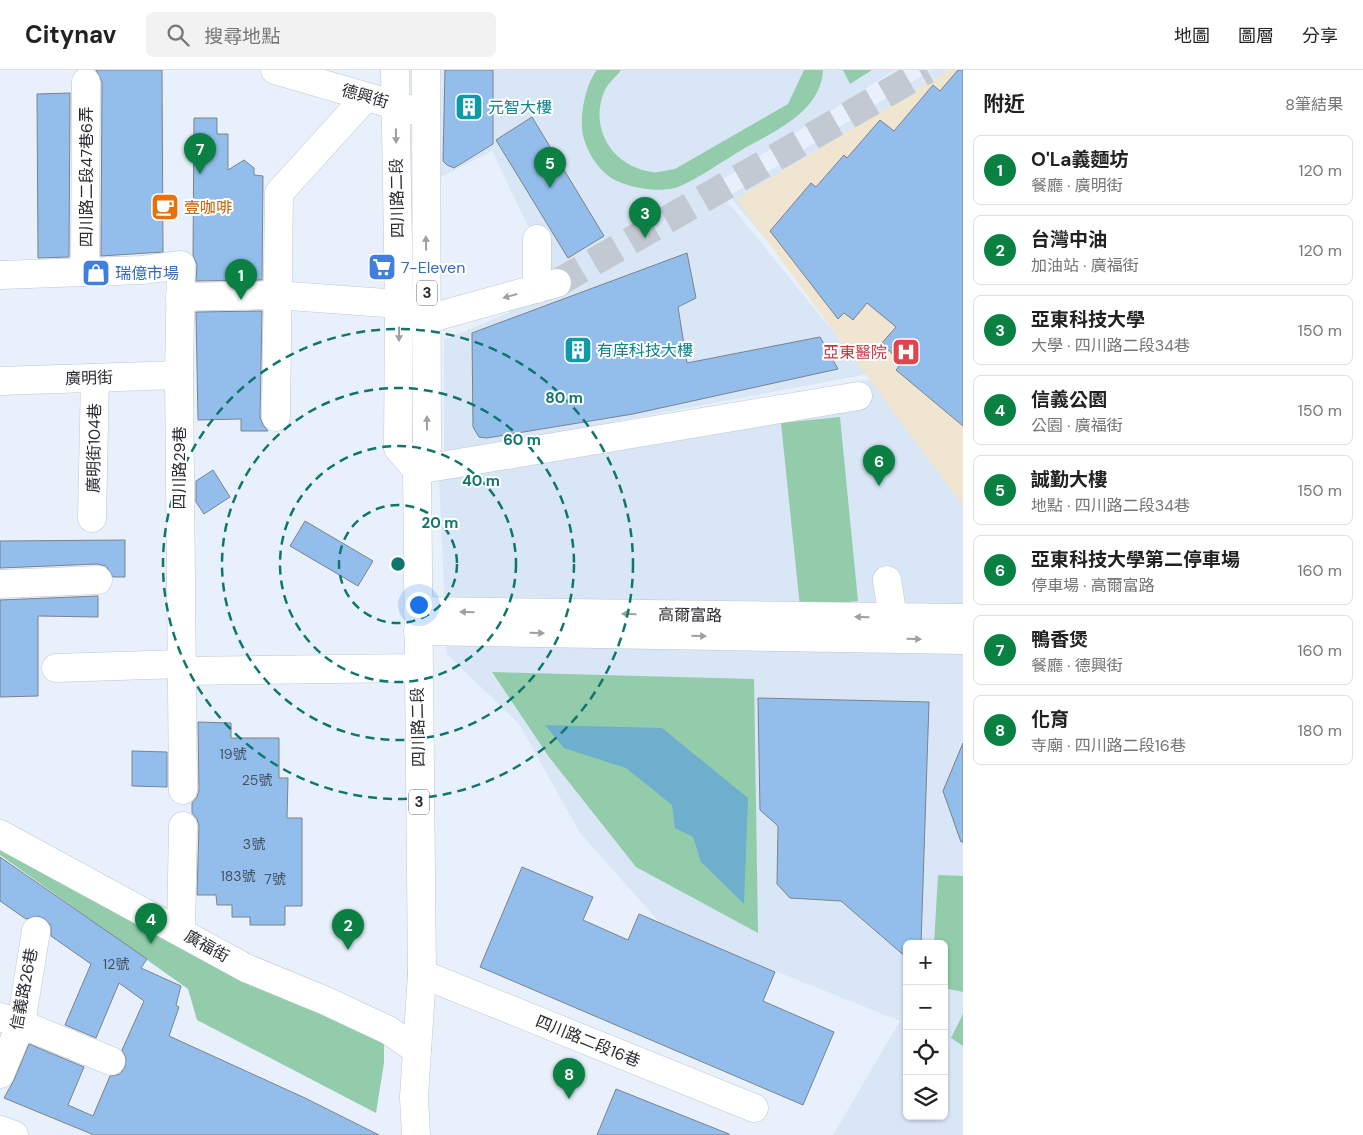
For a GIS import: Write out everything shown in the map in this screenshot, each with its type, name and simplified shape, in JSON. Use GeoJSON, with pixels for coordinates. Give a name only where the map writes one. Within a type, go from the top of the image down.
{"type":"FeatureCollection","features":[{"type":"Feature","properties":{"kind":"street","name":"德興街"},"geometry":{"type":"LineString","coordinates":[[278,70],[426,114]]}},
{"type":"Feature","properties":{"kind":"street","name":"四川路二段"},"geometry":{"type":"LineString","coordinates":[[395,70],[399,304],[398,448],[417,470]]}},
{"type":"Feature","properties":{"kind":"street","name":"四川路二段"},"geometry":{"type":"LineString","coordinates":[[416,1135],[414,1097],[422,974],[417,470],[427,447],[426,70]]}},
{"type":"Feature","properties":{"kind":"street","name":"四川路二段47巷6弄"},"geometry":{"type":"LineString","coordinates":[[85,272],[86,82]]}},
{"type":"Feature","properties":{"kind":"street"},"geometry":{"type":"LineString","coordinates":[[276,417],[276,295],[279,193],[366,97]]}},
{"type":"Feature","properties":{"kind":"street"},"geometry":{"type":"LineString","coordinates":[[180,296],[276,295],[399,304],[438,316],[547,286],[537,239]]}},
{"type":"Feature","properties":{"kind":"street","name":"四川路29巷"},"geometry":{"type":"LineString","coordinates":[[85,272],[142,270],[180,265],[179,375],[183,790]]}},
{"type":"Feature","properties":{"kind":"street"},"geometry":{"type":"LineString","coordinates":[[0,275],[85,272]]}},
{"type":"Feature","properties":{"kind":"street","name":"廣明街"},"geometry":{"type":"LineString","coordinates":[[0,381],[179,375]]}},
{"type":"Feature","properties":{"kind":"street","name":"廣明街104巷"},"geometry":{"type":"LineString","coordinates":[[92,518],[95,378]]}},
{"type":"Feature","properties":{"kind":"street"},"geometry":{"type":"LineString","coordinates":[[417,470],[858,396]]}},
{"type":"Feature","properties":{"kind":"street"},"geometry":{"type":"LineString","coordinates":[[0,584],[98,580]]}},
{"type":"Feature","properties":{"kind":"street"},"geometry":{"type":"LineString","coordinates":[[887,580],[893,618]]}},
{"type":"Feature","properties":{"kind":"street","name":"高爾富路"},"geometry":{"type":"LineString","coordinates":[[418,621],[963,618]]}},
{"type":"Feature","properties":{"kind":"street","name":"高爾富路"},"geometry":{"type":"LineString","coordinates":[[418,621],[963,640]]}},
{"type":"Feature","properties":{"kind":"street"},"geometry":{"type":"LineString","coordinates":[[56,668],[418,668]]}},
{"type":"Feature","properties":{"kind":"street"},"geometry":{"type":"LineString","coordinates":[[181,932],[183,826]]}},
{"type":"Feature","properties":{"kind":"street","name":"廣福街"},"geometry":{"type":"LineString","coordinates":[[0,834],[246,968],[326,1000],[388,1030],[417,1050]]}},
{"type":"Feature","properties":{"kind":"street","name":"信義路26巷"},"geometry":{"type":"LineString","coordinates":[[0,1074],[10,1020],[36,931]]}},
{"type":"Feature","properties":{"kind":"street","name":"四川路二段16巷"},"geometry":{"type":"LineString","coordinates":[[422,974],[754,1108]]}},
{"type":"Feature","properties":{"kind":"street"},"geometry":{"type":"LineString","coordinates":[[10,1020],[111,1061]]}},
{"type":"Feature","properties":{"kind":"street"},"geometry":{"type":"LineString","coordinates":[[0,1130],[14,1135]]}},
{"type":"Feature","properties":{"kind":"shaded area"},"geometry":{"type":"Polygon","coordinates":[[[442,70],[895,70],[714,185],[868,374],[444,454],[444,340],[559,291],[492,151],[441,177],[442,70]]]}},
{"type":"Feature","properties":{"kind":"shaded area"},"geometry":{"type":"Polygon","coordinates":[[[931,70],[963,70],[963,1135],[833,1135],[900,1021],[663,926],[580,833],[519,724],[447,654],[438,457],[883,377],[729,196],[931,70]]]}},
{"type":"Feature","properties":{"kind":"shaded area","name":"亞東醫院"},"geometry":{"type":"Polygon","coordinates":[[[949,70],[963,70],[963,506],[736,199],[949,70]]]}},
{"type":"Feature","properties":{"kind":"green space"},"geometry":{"type":"Polygon","coordinates":[[[597,70],[621,70],[605,89],[600,106],[602,132],[608,144],[626,163],[638,169],[661,172],[675,169],[788,104],[804,70],[823,70],[820,85],[814,98],[793,120],[693,180],[678,187],[661,190],[630,186],[612,179],[598,166],[590,153],[582,132],[582,113],[589,84],[597,70]]]}},
{"type":"Feature","properties":{"kind":"green space"},"geometry":{"type":"Polygon","coordinates":[[[843,70],[872,70],[850,84],[843,70]]]}},
{"type":"Feature","properties":{"kind":"green space"},"geometry":{"type":"Polygon","coordinates":[[[840,417],[858,601],[800,607],[781,423],[840,417]]]}},
{"type":"Feature","properties":{"kind":"green space"},"geometry":{"type":"Polygon","coordinates":[[[492,672],[754,679],[758,933],[636,867],[549,757],[492,672]]]}},
{"type":"Feature","properties":{"kind":"green space"},"geometry":{"type":"Polygon","coordinates":[[[0,846],[384,1043],[384,1063],[376,1113],[197,1020],[188,989],[0,855],[0,846]]]}},
{"type":"Feature","properties":{"kind":"green space"},"geometry":{"type":"Polygon","coordinates":[[[938,875],[963,876],[963,992],[948,989],[948,940],[934,940],[938,875]]]}},
{"type":"Feature","properties":{"kind":"green space"},"geometry":{"type":"Polygon","coordinates":[[[963,1014],[963,1046],[951,1038],[963,1014]]]}},
{"type":"Feature","properties":{"kind":"water"},"geometry":{"type":"Polygon","coordinates":[[[545,725],[662,728],[748,798],[744,904],[701,862],[693,837],[675,828],[672,805],[626,768],[564,748],[545,725]]]}},
{"type":"Feature","properties":{"kind":"building"},"geometry":{"type":"Polygon","coordinates":[[[96,70],[162,70],[163,252],[101,256],[102,82],[96,70]]]}},
{"type":"Feature","properties":{"kind":"building","name":"元智大樓"},"geometry":{"type":"Polygon","coordinates":[[[445,70],[493,70],[493,144],[454,168],[443,161],[445,70]]]}},
{"type":"Feature","properties":{"kind":"building","name":"亞東醫院"},"geometry":{"type":"Polygon","coordinates":[[[958,70],[963,70],[963,426],[896,370],[902,362],[881,344],[896,327],[867,303],[853,320],[844,313],[838,319],[770,231],[811,183],[816,187],[844,155],[847,158],[880,120],[894,131],[933,85],[940,91],[958,70]]]}},
{"type":"Feature","properties":{"kind":"building"},"geometry":{"type":"Polygon","coordinates":[[[70,93],[69,257],[38,258],[37,94],[70,93]]]}},
{"type":"Feature","properties":{"kind":"building"},"geometry":{"type":"Polygon","coordinates":[[[532,117],[604,236],[568,258],[496,140],[532,117]]]}},
{"type":"Feature","properties":{"kind":"building"},"geometry":{"type":"Polygon","coordinates":[[[194,118],[217,118],[217,134],[228,134],[228,170],[244,160],[254,168],[254,175],[263,176],[262,280],[196,281],[197,265],[193,255],[194,118]]]}},
{"type":"Feature","properties":{"kind":"building","name":"有庠科技大樓"},"geometry":{"type":"Polygon","coordinates":[[[687,253],[696,298],[678,307],[687,363],[820,337],[838,369],[633,414],[487,438],[479,437],[473,427],[472,333],[687,253]]]}},
{"type":"Feature","properties":{"kind":"building"},"geometry":{"type":"Polygon","coordinates":[[[262,311],[260,417],[268,431],[241,431],[241,419],[198,420],[196,312],[262,311]]]}},
{"type":"Feature","properties":{"kind":"building"},"geometry":{"type":"Polygon","coordinates":[[[213,470],[230,497],[204,514],[196,502],[196,481],[213,470]]]}},
{"type":"Feature","properties":{"kind":"building"},"geometry":{"type":"Polygon","coordinates":[[[305,521],[373,561],[358,586],[290,546],[305,521]]]}},
{"type":"Feature","properties":{"kind":"building"},"geometry":{"type":"Polygon","coordinates":[[[125,540],[125,577],[113,577],[106,566],[97,564],[0,568],[0,541],[125,540]]]}},
{"type":"Feature","properties":{"kind":"building"},"geometry":{"type":"Polygon","coordinates":[[[98,596],[98,617],[38,616],[38,696],[0,697],[0,600],[98,596]]]}},
{"type":"Feature","properties":{"kind":"building"},"geometry":{"type":"Polygon","coordinates":[[[758,698],[929,702],[921,940],[903,940],[903,955],[841,901],[790,898],[777,884],[778,826],[760,810],[758,698]]]}},
{"type":"Feature","properties":{"kind":"building"},"geometry":{"type":"Polygon","coordinates":[[[198,722],[231,723],[231,738],[279,738],[279,778],[288,778],[287,818],[302,818],[302,906],[285,906],[285,925],[250,925],[250,917],[232,917],[232,905],[217,905],[216,895],[197,895],[199,826],[197,819],[192,813],[192,803],[197,797],[199,790],[198,722]]]}},
{"type":"Feature","properties":{"kind":"building"},"geometry":{"type":"Polygon","coordinates":[[[963,743],[963,842],[961,842],[943,791],[963,743]]]}},
{"type":"Feature","properties":{"kind":"building"},"geometry":{"type":"Polygon","coordinates":[[[132,751],[167,752],[167,787],[132,786],[132,751]]]}},
{"type":"Feature","properties":{"kind":"building"},"geometry":{"type":"Polygon","coordinates":[[[0,857],[147,959],[141,968],[181,986],[176,1005],[179,1007],[169,1036],[305,1098],[379,1135],[94,1135],[4,1098],[14,1080],[29,1044],[84,1067],[68,1105],[93,1116],[110,1076],[120,1074],[125,1067],[126,1058],[122,1050],[144,1001],[119,983],[96,1038],[65,1025],[91,964],[51,936],[51,926],[45,919],[38,916],[26,919],[0,901],[0,857]]]}},
{"type":"Feature","properties":{"kind":"building"},"geometry":{"type":"Polygon","coordinates":[[[522,867],[593,897],[583,920],[628,940],[639,914],[775,972],[763,1001],[834,1032],[803,1105],[480,967],[522,867]]]}},
{"type":"Feature","properties":{"kind":"building"},"geometry":{"type":"Polygon","coordinates":[[[616,1089],[729,1134],[729,1135],[597,1135],[616,1089]]]}},
{"type":"Feature","properties":{"kind":"tunnel"},"geometry":{"type":"LineString","coordinates":[[557,283],[927,70]]}},
{"type":"Feature","properties":{"kind":"place","name":"元智大樓"},"geometry":{"type":"Point","coordinates":[469,107]}},
{"type":"Feature","properties":{"kind":"place","name":"鴨香煲"},"geometry":{"type":"Point","coordinates":[200,174]}},
{"type":"Feature","properties":{"kind":"place","name":"誠勤大樓"},"geometry":{"type":"Point","coordinates":[550,188]}},
{"type":"Feature","properties":{"kind":"place","name":"壹咖啡"},"geometry":{"type":"Point","coordinates":[165,207]}},
{"type":"Feature","properties":{"kind":"place","name":"亞東科技大學"},"geometry":{"type":"Point","coordinates":[645,238]}},
{"type":"Feature","properties":{"kind":"place","name":"7-Eleven"},"geometry":{"type":"Point","coordinates":[382,267]}},
{"type":"Feature","properties":{"kind":"place","name":"瑞億市場"},"geometry":{"type":"Point","coordinates":[96,273]}},
{"type":"Feature","properties":{"kind":"place","name":"O'La義麵坊"},"geometry":{"type":"Point","coordinates":[241,300]}},
{"type":"Feature","properties":{"kind":"place","name":"有庠科技大樓"},"geometry":{"type":"Point","coordinates":[578,350]}},
{"type":"Feature","properties":{"kind":"place","name":"亞東醫院"},"geometry":{"type":"Point","coordinates":[906,352]}},
{"type":"Feature","properties":{"kind":"place","name":"亞東科技大學第二停車場"},"geometry":{"type":"Point","coordinates":[879,486]}},
{"type":"Feature","properties":{"kind":"place","name":"信義公園"},"geometry":{"type":"Point","coordinates":[151,944]}},
{"type":"Feature","properties":{"kind":"place","name":"台灣中油"},"geometry":{"type":"Point","coordinates":[348,950]}},
{"type":"Feature","properties":{"kind":"place","name":"化育"},"geometry":{"type":"Point","coordinates":[569,1099]}}]}
